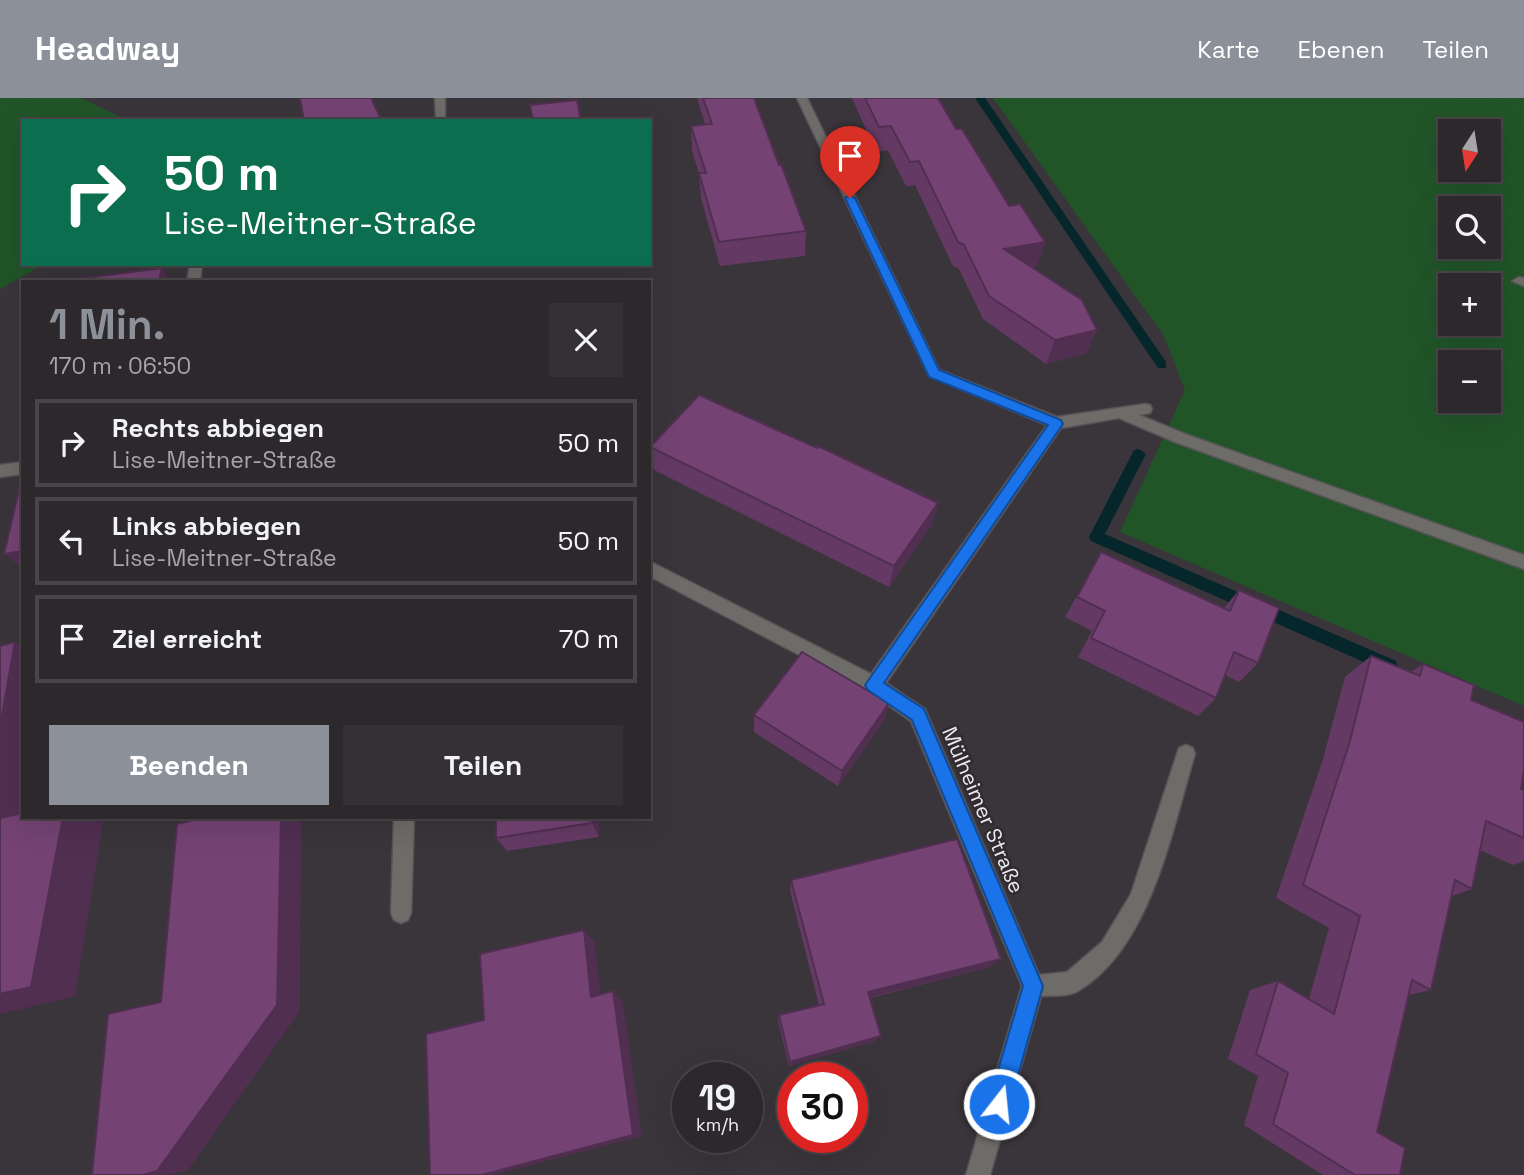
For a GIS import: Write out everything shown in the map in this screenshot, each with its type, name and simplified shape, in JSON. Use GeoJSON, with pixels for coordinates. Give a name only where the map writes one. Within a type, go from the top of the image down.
{"type":"FeatureCollection","features":[{"type":"Feature","properties":{"kind":"street"},"geometry":{"type":"LineString","coordinates":[[440,98],[441,118]]}},
{"type":"Feature","properties":{"kind":"street"},"geometry":{"type":"LineString","coordinates":[[802,98],[934,373],[1056,424],[1145,408]]}},
{"type":"Feature","properties":{"kind":"street"},"geometry":{"type":"LineString","coordinates":[[1120,413],[1180,438],[1524,562]]}},
{"type":"Feature","properties":{"kind":"street"},"geometry":{"type":"LineString","coordinates":[[874,685],[1056,424]]}},
{"type":"Feature","properties":{"kind":"street"},"geometry":{"type":"LineString","coordinates":[[0,471],[21,468]]}},
{"type":"Feature","properties":{"kind":"street","name":"Mülheimer Straße"},"geometry":{"type":"LineString","coordinates":[[651,569],[874,685],[918,715],[1033,986]]}},
{"type":"Feature","properties":{"kind":"street"},"geometry":{"type":"LineString","coordinates":[[978,1175],[1033,986],[1071,983],[1110,950],[1140,899],[1186,754]]}},
{"type":"Feature","properties":{"kind":"street"},"geometry":{"type":"LineString","coordinates":[[401,913],[404,819]]}},
{"type":"Feature","properties":{"kind":"green space"},"geometry":{"type":"Polygon","coordinates":[[[0,98],[81,98],[125,119],[21,119],[21,266],[40,266],[0,289],[0,98]]]}},
{"type":"Feature","properties":{"kind":"green space"},"geometry":{"type":"Polygon","coordinates":[[[993,98],[1524,98],[1524,706],[1120,532],[1185,390],[1164,336],[993,98]]]}},
{"type":"Feature","properties":{"kind":"building"},"geometry":{"type":"Polygon","coordinates":[[[300,98],[371,98],[381,119],[304,119],[300,98]]]}},
{"type":"Feature","properties":{"kind":"building"},"geometry":{"type":"Polygon","coordinates":[[[703,98],[754,98],[806,231],[719,242],[699,173],[706,173],[691,126],[712,124],[703,98]]]}},
{"type":"Feature","properties":{"kind":"building"},"geometry":{"type":"Polygon","coordinates":[[[865,98],[938,98],[956,129],[962,129],[1009,206],[1020,204],[1045,242],[1004,249],[1082,300],[1097,330],[1055,340],[989,296],[964,245],[958,242],[919,161],[910,162],[891,126],[879,127],[865,98]]]}},
{"type":"Feature","properties":{"kind":"building"},"geometry":{"type":"Polygon","coordinates":[[[577,100],[581,119],[533,119],[530,105],[577,100]]]}},
{"type":"Feature","properties":{"kind":"building"},"geometry":{"type":"Polygon","coordinates":[[[162,268],[159,280],[70,280],[162,268]]]}},
{"type":"Feature","properties":{"kind":"building"},"geometry":{"type":"Polygon","coordinates":[[[699,395],[817,448],[818,446],[938,503],[894,566],[651,446],[699,395]]]}},
{"type":"Feature","properties":{"kind":"building"},"geometry":{"type":"Polygon","coordinates":[[[21,481],[21,551],[4,554],[21,481]]]}},
{"type":"Feature","properties":{"kind":"building"},"geometry":{"type":"Polygon","coordinates":[[[1101,552],[1230,611],[1239,590],[1279,608],[1258,663],[1234,652],[1216,698],[1091,638],[1105,611],[1077,597],[1101,552]]]}},
{"type":"Feature","properties":{"kind":"building"},"geometry":{"type":"Polygon","coordinates":[[[15,642],[0,727],[0,646],[15,642]]]}},
{"type":"Feature","properties":{"kind":"building"},"geometry":{"type":"Polygon","coordinates":[[[802,652],[889,703],[842,771],[754,715],[802,652]]]}},
{"type":"Feature","properties":{"kind":"building"},"geometry":{"type":"Polygon","coordinates":[[[1371,656],[1420,676],[1423,664],[1474,685],[1471,700],[1524,722],[1524,770],[1521,789],[1524,790],[1524,838],[1486,821],[1472,889],[1455,880],[1431,990],[1412,980],[1377,1132],[1405,1148],[1400,1175],[1355,1175],[1273,1124],[1288,1073],[1256,1054],[1278,981],[1334,1014],[1360,916],[1303,885],[1350,741],[1371,656]]]}},
{"type":"Feature","properties":{"kind":"building"},"geometry":{"type":"Polygon","coordinates":[[[21,813],[21,819],[63,819],[31,987],[0,994],[0,818],[21,813]]]}},
{"type":"Feature","properties":{"kind":"building"},"geometry":{"type":"Polygon","coordinates":[[[198,819],[281,819],[277,1005],[157,1171],[143,1175],[92,1175],[108,1014],[161,1002],[177,824],[198,819]]]}},
{"type":"Feature","properties":{"kind":"building"},"geometry":{"type":"Polygon","coordinates":[[[496,819],[592,819],[592,823],[496,838],[496,819]]]}},
{"type":"Feature","properties":{"kind":"building"},"geometry":{"type":"Polygon","coordinates":[[[957,839],[1001,959],[868,992],[881,1036],[790,1062],[779,1015],[824,1004],[791,880],[957,839]]]}},
{"type":"Feature","properties":{"kind":"building"},"geometry":{"type":"Polygon","coordinates":[[[584,930],[591,997],[613,991],[633,1135],[482,1175],[430,1175],[426,1034],[484,1020],[480,954],[584,930]]]}},
{"type":"Feature","properties":{"kind":"waterway"},"geometry":{"type":"LineString","coordinates":[[980,98],[1162,365]]}},
{"type":"Feature","properties":{"kind":"waterway"},"geometry":{"type":"LineString","coordinates":[[1139,454],[1096,537],[1390,666]]}},
{"type":"Feature","properties":{"kind":"route"},"geometry":{"type":"LineString","coordinates":[[850,198],[934,373],[1056,424],[874,685],[918,715],[1033,986],[999,1104]]}}]}
